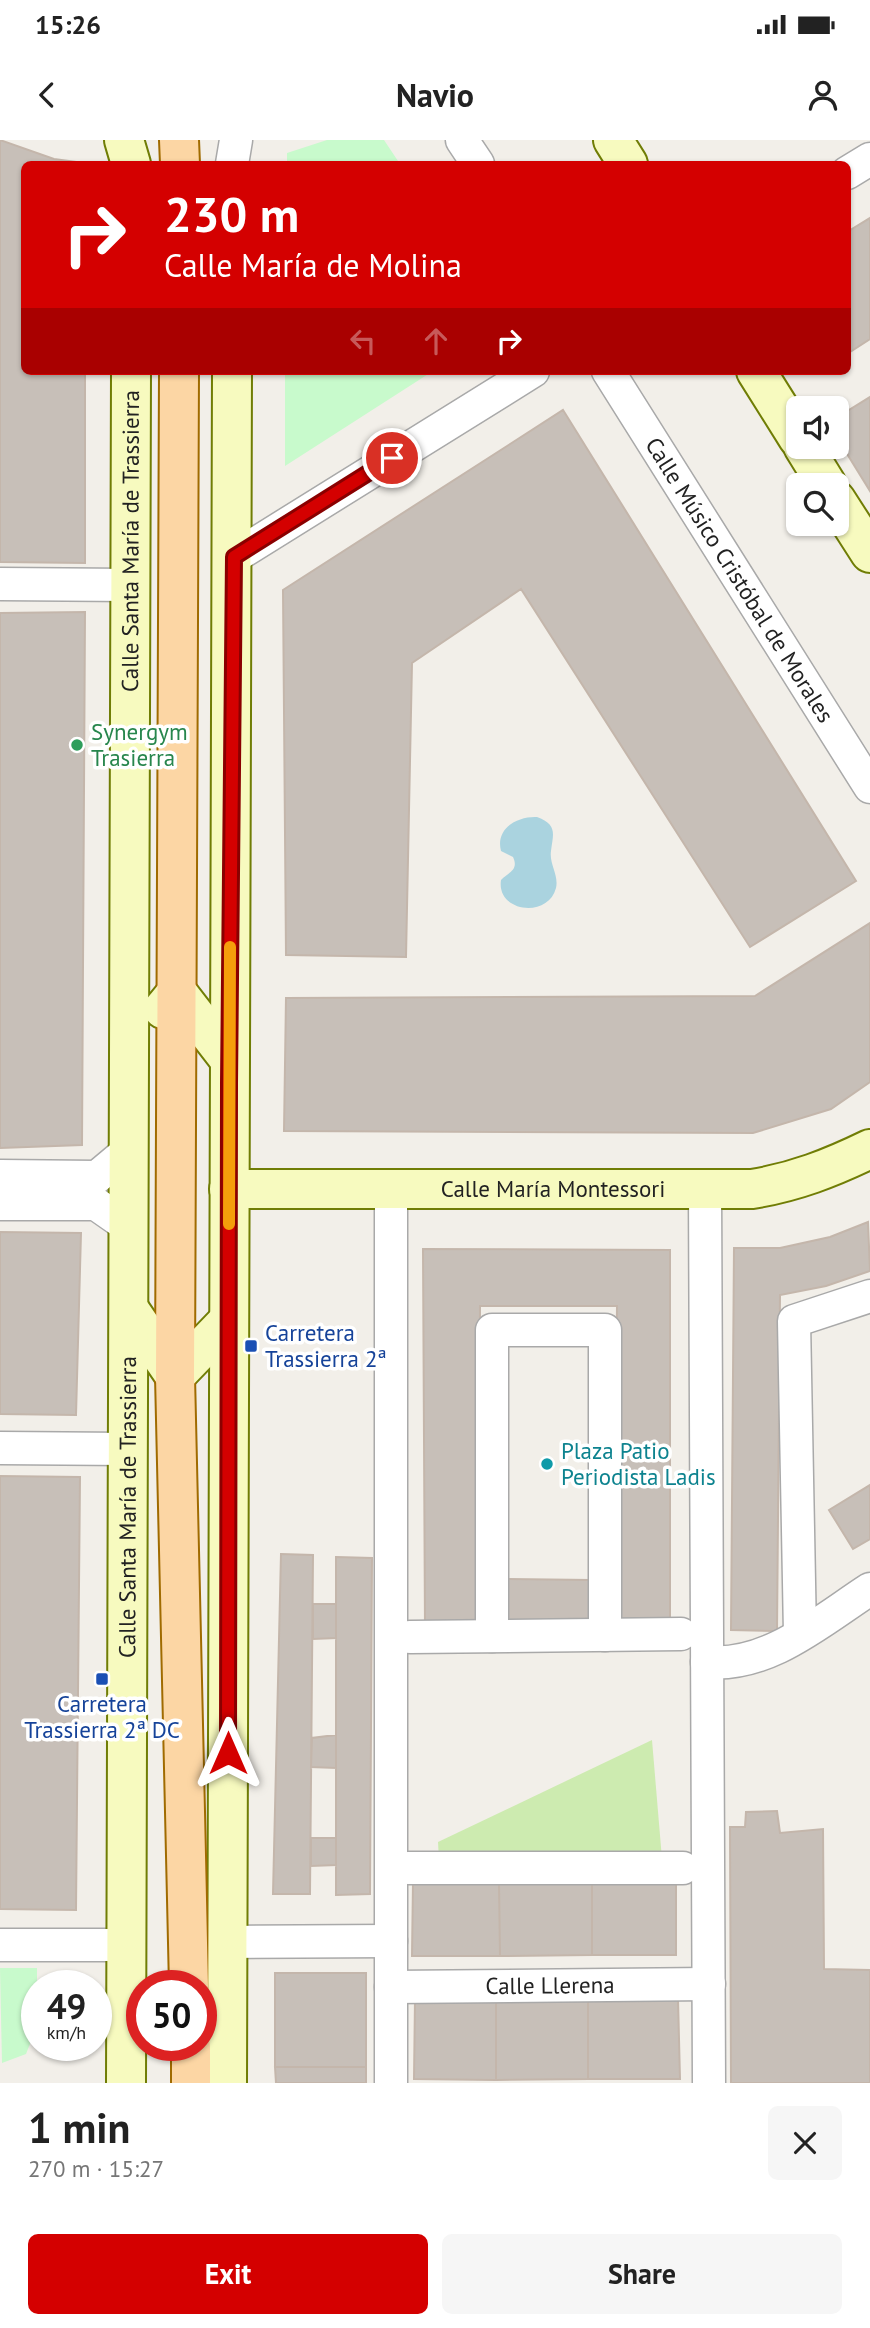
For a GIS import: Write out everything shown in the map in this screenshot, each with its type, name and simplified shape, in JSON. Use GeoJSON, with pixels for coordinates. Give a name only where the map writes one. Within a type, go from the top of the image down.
{"type":"FeatureCollection","features":[{"type":"Feature","properties":{"kind":"main road"},"geometry":{"type":"LineString","coordinates":[[124,140],[130,161]]}},
{"type":"Feature","properties":{"kind":"main road"},"geometry":{"type":"LineString","coordinates":[[180,140],[180,161]]}},
{"type":"Feature","properties":{"kind":"main road"},"geometry":{"type":"LineString","coordinates":[[180,140],[191,161]]}},
{"type":"Feature","properties":{"kind":"main road"},"geometry":{"type":"LineString","coordinates":[[613,140],[626,161]]}},
{"type":"Feature","properties":{"kind":"main road","name":"Calle Santa María de Trassierra"},"geometry":{"type":"LineString","coordinates":[[126,2083],[131,375]]}},
{"type":"Feature","properties":{"kind":"main road","name":"Calle Santa María de Trassierra"},"geometry":{"type":"LineString","coordinates":[[179,375],[174,1376],[189,1970]]}},
{"type":"Feature","properties":{"kind":"main road"},"geometry":{"type":"LineString","coordinates":[[227,2083],[229,1059],[234,557],[232,375]]}},
{"type":"Feature","properties":{"kind":"main road"},"geometry":{"type":"LineString","coordinates":[[758,375],[786,420]]}},
{"type":"Feature","properties":{"kind":"main road"},"geometry":{"type":"LineString","coordinates":[[849,520],[870,553]]}},
{"type":"Feature","properties":{"kind":"main road"},"geometry":{"type":"LineString","coordinates":[[131,1048],[177,992],[229,1059]]}},
{"type":"Feature","properties":{"kind":"main road","name":"Calle María Montessori"},"geometry":{"type":"LineString","coordinates":[[229,1189],[752,1189],[788,1183],[826,1170],[870,1149]]}},
{"type":"Feature","properties":{"kind":"main road","name":"Calle Santa María de Trassierra"},"geometry":{"type":"LineString","coordinates":[[129,1308],[174,1376]]}},
{"type":"Feature","properties":{"kind":"main road","name":"Calle Santa María de Trassierra"},"geometry":{"type":"LineString","coordinates":[[174,1376],[229,1320]]}},
{"type":"Feature","properties":{"kind":"main road"},"geometry":{"type":"LineString","coordinates":[[191,2061],[191,2083]]}},
{"type":"Feature","properties":{"kind":"street"},"geometry":{"type":"LineString","coordinates":[[232,161],[236,140]]}},
{"type":"Feature","properties":{"kind":"street"},"geometry":{"type":"LineString","coordinates":[[463,140],[476,161]]}},
{"type":"Feature","properties":{"kind":"street"},"geometry":{"type":"LineString","coordinates":[[851,171],[870,159]]}},
{"type":"Feature","properties":{"kind":"street"},"geometry":{"type":"LineString","coordinates":[[234,557],[527,375]]}},
{"type":"Feature","properties":{"kind":"street","name":"Calle Músico Cristóbal de Morales"},"geometry":{"type":"LineString","coordinates":[[611,375],[870,787]]}},
{"type":"Feature","properties":{"kind":"street"},"geometry":{"type":"LineString","coordinates":[[0,584],[131,585]]}},
{"type":"Feature","properties":{"kind":"street"},"geometry":{"type":"LineString","coordinates":[[0,1176],[97,1177],[128,1151]]}},
{"type":"Feature","properties":{"kind":"street"},"geometry":{"type":"LineString","coordinates":[[705,1189],[709,2083]]}},
{"type":"Feature","properties":{"kind":"street"},"geometry":{"type":"LineString","coordinates":[[391,1191],[391,2083]]}},
{"type":"Feature","properties":{"kind":"street"},"geometry":{"type":"LineString","coordinates":[[0,1204],[96,1204],[129,1227]]}},
{"type":"Feature","properties":{"kind":"street"},"geometry":{"type":"LineString","coordinates":[[800,1634],[794,1321],[870,1296]]}},
{"type":"Feature","properties":{"kind":"street"},"geometry":{"type":"LineString","coordinates":[[492,1636],[492,1330],[605,1330],[605,1634]]}},
{"type":"Feature","properties":{"kind":"street"},"geometry":{"type":"LineString","coordinates":[[0,1448],[128,1449]]}},
{"type":"Feature","properties":{"kind":"street"},"geometry":{"type":"LineString","coordinates":[[708,1662],[718,1663],[774,1650],[870,1589]]}},
{"type":"Feature","properties":{"kind":"street"},"geometry":{"type":"LineString","coordinates":[[411,1637],[681,1633]]}},
{"type":"Feature","properties":{"kind":"street"},"geometry":{"type":"LineString","coordinates":[[408,1868],[683,1868]]}},
{"type":"Feature","properties":{"kind":"street"},"geometry":{"type":"LineString","coordinates":[[227,1942],[391,1941]]}},
{"type":"Feature","properties":{"kind":"street"},"geometry":{"type":"LineString","coordinates":[[0,1945],[127,1945]]}},
{"type":"Feature","properties":{"kind":"street","name":"Calle Llerena"},"geometry":{"type":"LineString","coordinates":[[391,1987],[709,1984]]}},
{"type":"Feature","properties":{"kind":"green space"},"geometry":{"type":"Polygon","coordinates":[[[327,140],[384,140],[398,161],[287,161],[287,153],[327,140]]]}},
{"type":"Feature","properties":{"kind":"green space"},"geometry":{"type":"Polygon","coordinates":[[[285,375],[427,375],[285,466],[285,375]]]}},
{"type":"Feature","properties":{"kind":"green space"},"geometry":{"type":"Polygon","coordinates":[[[652,1740],[662,1859],[439,1860],[438,1842],[652,1740]]]}},
{"type":"Feature","properties":{"kind":"green space"},"geometry":{"type":"Polygon","coordinates":[[[0,1968],[37,1968],[21,1970],[21,2056],[2,2063],[0,1968]]]}},
{"type":"Feature","properties":{"kind":"water"},"geometry":{"type":"Polygon","coordinates":[[[537,817],[548,823],[553,831],[551,856],[556,888],[551,898],[543,904],[524,908],[506,899],[502,891],[501,880],[512,870],[515,861],[501,851],[501,836],[516,821],[537,817]]]}},
{"type":"Feature","properties":{"kind":"building"},"geometry":{"type":"Polygon","coordinates":[[[0,140],[54,159],[69,161],[21,161],[21,375],[85,375],[85,563],[0,562],[0,140]]]}},
{"type":"Feature","properties":{"kind":"building"},"geometry":{"type":"Polygon","coordinates":[[[870,218],[870,339],[851,351],[851,230],[870,218]]]}},
{"type":"Feature","properties":{"kind":"building"},"geometry":{"type":"Polygon","coordinates":[[[870,397],[870,491],[849,457],[849,410],[870,397]]]}},
{"type":"Feature","properties":{"kind":"building"},"geometry":{"type":"Polygon","coordinates":[[[563,410],[856,881],[750,947],[521,589],[412,663],[406,957],[286,955],[283,590],[563,410]]]}},
{"type":"Feature","properties":{"kind":"building"},"geometry":{"type":"Polygon","coordinates":[[[85,612],[82,1145],[0,1148],[0,613],[85,612]]]}},
{"type":"Feature","properties":{"kind":"building"},"geometry":{"type":"Polygon","coordinates":[[[870,923],[870,1082],[831,1109],[753,1133],[284,1131],[286,998],[755,996],[870,923]]]}},
{"type":"Feature","properties":{"kind":"building"},"geometry":{"type":"Polygon","coordinates":[[[868,1222],[870,1271],[826,1286],[780,1295],[777,1631],[731,1630],[734,1248],[780,1248],[830,1237],[868,1222]]]}},
{"type":"Feature","properties":{"kind":"building"},"geometry":{"type":"Polygon","coordinates":[[[0,1232],[81,1233],[76,1415],[0,1414],[0,1232]]]}},
{"type":"Feature","properties":{"kind":"building"},"geometry":{"type":"Polygon","coordinates":[[[423,1249],[670,1250],[670,1621],[613,1627],[617,1306],[480,1306],[478,1626],[425,1628],[423,1249]]]}},
{"type":"Feature","properties":{"kind":"building"},"geometry":{"type":"Polygon","coordinates":[[[0,1476],[80,1477],[76,1910],[0,1909],[0,1476]]]}},
{"type":"Feature","properties":{"kind":"building"},"geometry":{"type":"Polygon","coordinates":[[[870,1485],[870,1539],[853,1549],[829,1510],[870,1485]]]}},
{"type":"Feature","properties":{"kind":"building"},"geometry":{"type":"Polygon","coordinates":[[[281,1554],[313,1555],[310,1894],[273,1894],[281,1554]]]}},
{"type":"Feature","properties":{"kind":"building"},"geometry":{"type":"Polygon","coordinates":[[[336,1557],[372,1558],[370,1894],[336,1895],[336,1557]]]}},
{"type":"Feature","properties":{"kind":"building"},"geometry":{"type":"Polygon","coordinates":[[[503,1579],[590,1580],[590,1628],[501,1628],[503,1579]]]}},
{"type":"Feature","properties":{"kind":"building"},"geometry":{"type":"Polygon","coordinates":[[[313,1604],[336,1604],[336,1638],[313,1639],[313,1604]]]}},
{"type":"Feature","properties":{"kind":"building"},"geometry":{"type":"Polygon","coordinates":[[[336,1735],[336,1768],[311,1767],[312,1738],[336,1735]]]}},
{"type":"Feature","properties":{"kind":"building"},"geometry":{"type":"Polygon","coordinates":[[[777,1811],[780,1833],[823,1829],[824,1969],[870,1970],[870,2083],[731,2083],[730,1827],[745,1827],[746,1812],[777,1811]]]}},
{"type":"Feature","properties":{"kind":"building"},"geometry":{"type":"Polygon","coordinates":[[[311,1838],[336,1838],[336,1865],[311,1866],[311,1838]]]}},
{"type":"Feature","properties":{"kind":"building"},"geometry":{"type":"Polygon","coordinates":[[[592,1880],[676,1880],[676,1955],[592,1955],[592,1880]]]}},
{"type":"Feature","properties":{"kind":"building"},"geometry":{"type":"Polygon","coordinates":[[[592,1880],[592,1955],[500,1956],[499,1883],[592,1880]]]}},
{"type":"Feature","properties":{"kind":"building"},"geometry":{"type":"Polygon","coordinates":[[[413,1882],[499,1883],[500,1956],[412,1956],[413,1882]]]}},
{"type":"Feature","properties":{"kind":"building"},"geometry":{"type":"Polygon","coordinates":[[[275,1973],[366,1973],[366,2067],[275,2067],[275,1973]]]}},
{"type":"Feature","properties":{"kind":"building"},"geometry":{"type":"Polygon","coordinates":[[[678,1999],[680,2079],[588,2079],[588,2000],[678,1999]]]}},
{"type":"Feature","properties":{"kind":"building"},"geometry":{"type":"Polygon","coordinates":[[[415,2000],[496,2000],[496,2080],[414,2079],[415,2000]]]}},
{"type":"Feature","properties":{"kind":"building"},"geometry":{"type":"Polygon","coordinates":[[[496,2000],[588,2000],[588,2079],[496,2080],[496,2000]]]}},
{"type":"Feature","properties":{"kind":"building"},"geometry":{"type":"Polygon","coordinates":[[[275,2067],[366,2067],[366,2083],[276,2083],[275,2067]]]}},
{"type":"Feature","properties":{"kind":"slow traffic"},"geometry":{"type":"LineString","coordinates":[[229,1224],[230,947]]}},
{"type":"Feature","properties":{"kind":"place","name":"Synergym Trasierra"},"geometry":{"type":"Point","coordinates":[77,745]}},
{"type":"Feature","properties":{"kind":"place","name":"Carretera Trassierra 2ª"},"geometry":{"type":"Point","coordinates":[251,1346]}},
{"type":"Feature","properties":{"kind":"place","name":"Plaza Patio Periodista Ladis"},"geometry":{"type":"Point","coordinates":[547,1464]}},
{"type":"Feature","properties":{"kind":"place","name":"Carretera Trassierra 2ª DC"},"geometry":{"type":"Point","coordinates":[102,1679]}},
{"type":"Feature","properties":{"kind":"route"},"geometry":{"type":"LineString","coordinates":[[228,1753],[229,1084],[234,557],[392,458]]}}]}
